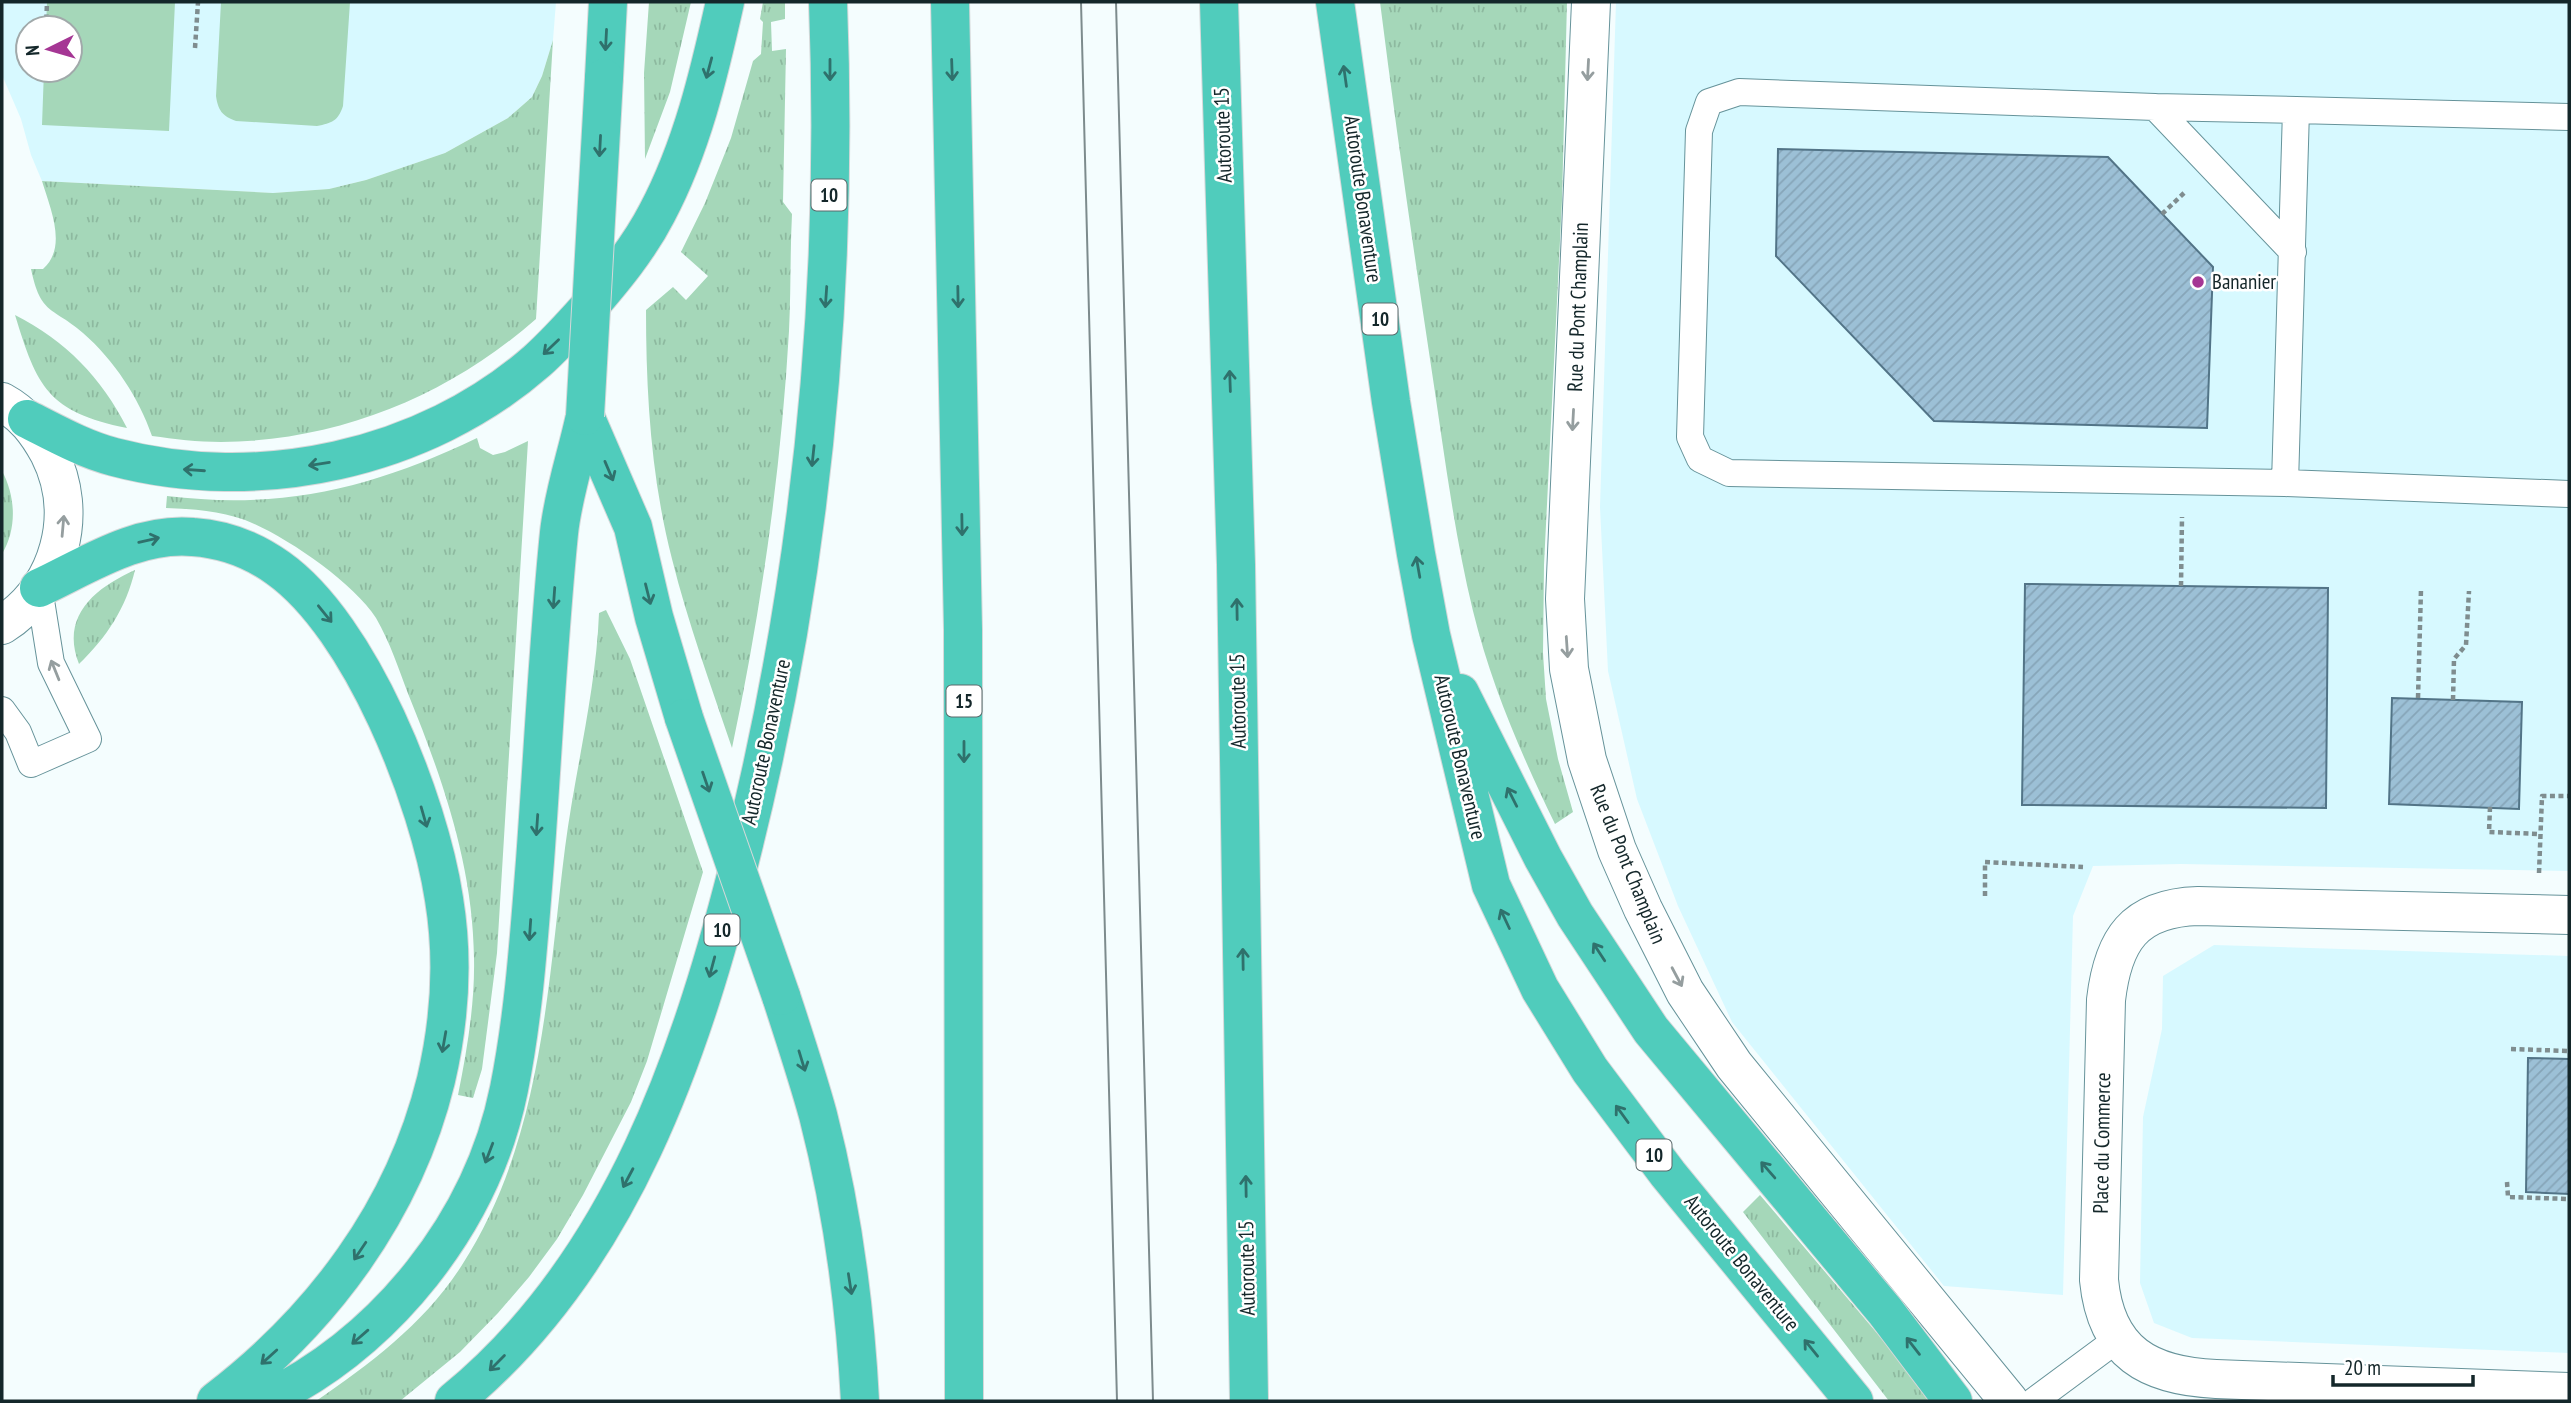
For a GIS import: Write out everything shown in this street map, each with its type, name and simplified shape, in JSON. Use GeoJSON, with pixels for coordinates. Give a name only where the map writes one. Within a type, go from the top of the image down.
{"type":"FeatureCollection","features":[{"type":"Feature","properties":{"kind":"highway"},"geometry":{"type":"LineString","coordinates":[[264,1401],[327,1364],[383,1317],[420,1277],[450,1236],[468,1202],[493,1144],[509,1091],[529,942],[559,530],[585,416],[608,2]]}},
{"type":"Feature","properties":{"kind":"highway"},"geometry":{"type":"LineString","coordinates":[[14,410],[77,444],[113,457],[176,468],[239,471],[311,465],[364,454],[416,436],[476,403],[508,384],[568,331],[632,254],[657,214],[678,168],[710,66],[725,2]]}},
{"type":"Feature","properties":{"kind":"highway","name":"Autoroute Bonaventure"},"geometry":{"type":"LineString","coordinates":[[454,1401],[508,1351],[548,1306],[577,1266],[621,1191],[642,1152],[680,1063],[708,981],[734,886],[778,694],[813,459],[827,282],[830,90],[828,2]]}},
{"type":"Feature","properties":{"kind":"highway","name":"15"},"geometry":{"type":"LineString","coordinates":[[950,2],[963,630],[964,1401]]}},
{"type":"Feature","properties":{"kind":"highway","name":"Autoroute 15"},"geometry":{"type":"LineString","coordinates":[[1219,2],[1236,565],[1249,1401]]}},
{"type":"Feature","properties":{"kind":"highway","name":"Autoroute Bonaventure"},"geometry":{"type":"LineString","coordinates":[[1335,2],[1391,402],[1431,635],[1491,885],[1540,989],[1563,1029],[1624,1117],[1854,1401]]}},
{"type":"Feature","properties":{"kind":"highway"},"geometry":{"type":"LineString","coordinates":[[585,416],[634,527],[654,617],[684,718],[781,996],[817,1114],[831,1173],[853,1305],[860,1401]]}},
{"type":"Feature","properties":{"kind":"highway"},"geometry":{"type":"LineString","coordinates":[[39,588],[153,537],[211,539],[234,545],[276,566],[315,602],[352,654],[415,785],[437,860],[448,936],[448,1016],[433,1091],[409,1160],[394,1196],[372,1234],[335,1285],[276,1351],[216,1401]]}},
{"type":"Feature","properties":{"kind":"highway"},"geometry":{"type":"LineString","coordinates":[[1431,635],[1543,858],[1575,915],[1624,990],[1677,1062],[1885,1311],[1953,1401]]}},
{"type":"Feature","properties":{"kind":"street","name":"Rue du Pont Champlain"},"geometry":{"type":"LineString","coordinates":[[1591,2],[1565,599],[1569,669],[1587,761],[1613,839],[1643,909],[1685,992],[1710,1030],[1821,1173],[2009,1401]]}},
{"type":"Feature","properties":{"kind":"street"},"geometry":{"type":"LineString","coordinates":[[2,372],[14,410],[53,461],[64,500],[62,542],[57,558],[27,604],[2,625]]}},
{"type":"Feature","properties":{"kind":"street","name":"Place du Commerce"},"geometry":{"type":"LineString","coordinates":[[2569,915],[2190,906],[2164,910],[2140,922],[2129,932],[2115,956],[2106,1000],[2099,1264],[2105,1311],[2119,1338],[2130,1352],[2156,1370],[2192,1378],[2569,1392]]}},
{"type":"Feature","properties":{"kind":"lane"},"geometry":{"type":"LineString","coordinates":[[2569,117],[2155,107],[1739,92],[1709,102],[1699,131],[1690,437],[1700,459],[1729,473],[2285,483],[2569,494]]}},
{"type":"Feature","properties":{"kind":"lane"},"geometry":{"type":"LineString","coordinates":[[2155,107],[2293,252]]}},
{"type":"Feature","properties":{"kind":"lane"},"geometry":{"type":"LineString","coordinates":[[2285,483],[2296,110]]}},
{"type":"Feature","properties":{"kind":"lane"},"geometry":{"type":"LineString","coordinates":[[2,710],[18,732],[31,764],[88,740],[51,663],[39,588]]}},
{"type":"Feature","properties":{"kind":"lane"},"geometry":{"type":"LineString","coordinates":[[2034,1401],[2119,1338]]}},
{"type":"Feature","properties":{"kind":"path"},"geometry":{"type":"LineString","coordinates":[[195,48],[198,2]]}},
{"type":"Feature","properties":{"kind":"path"},"geometry":{"type":"LineString","coordinates":[[2162,214],[2192,185]]}},
{"type":"Feature","properties":{"kind":"path"},"geometry":{"type":"LineString","coordinates":[[2180,586],[2182,545]]}},
{"type":"Feature","properties":{"kind":"path"},"geometry":{"type":"LineString","coordinates":[[2417,698],[2421,589]]}},
{"type":"Feature","properties":{"kind":"path"},"geometry":{"type":"LineString","coordinates":[[2453,699],[2454,659],[2466,645],[2469,591]]}},
{"type":"Feature","properties":{"kind":"path"},"geometry":{"type":"LineString","coordinates":[[2539,878],[2542,796],[2569,796]]}},
{"type":"Feature","properties":{"kind":"path"},"geometry":{"type":"LineString","coordinates":[[2490,807],[2488,832],[2540,834]]}},
{"type":"Feature","properties":{"kind":"path"},"geometry":{"type":"LineString","coordinates":[[1985,897],[1985,862],[2082,867]]}},
{"type":"Feature","properties":{"kind":"path"},"geometry":{"type":"LineString","coordinates":[[2511,1049],[2569,1051]]}},
{"type":"Feature","properties":{"kind":"path"},"geometry":{"type":"LineString","coordinates":[[2507,1182],[2508,1197],[2569,1199]]}},
{"type":"Feature","properties":{"kind":"shaded area"},"geometry":{"type":"Polygon","coordinates":[[[2,2],[556,2],[553,40],[542,76],[532,97],[508,118],[445,153],[366,180],[329,189],[273,193],[42,181],[21,119],[2,75],[2,2]]]}},
{"type":"Feature","properties":{"kind":"shaded area"},"geometry":{"type":"Polygon","coordinates":[[[1616,2],[2569,2],[2569,871],[2181,864],[2093,866],[2073,916],[2063,1295],[1944,1286],[1732,1022],[1678,906],[1637,799],[1608,671],[1600,507],[1616,2]]]}},
{"type":"Feature","properties":{"kind":"shaded area"},"geometry":{"type":"Polygon","coordinates":[[[2214,945],[2569,956],[2569,1353],[2192,1338],[2154,1323],[2140,1283],[2143,1117],[2162,1029],[2163,976],[2214,945]]]}},
{"type":"Feature","properties":{"kind":"green space"},"geometry":{"type":"Polygon","coordinates":[[[47,2],[175,2],[169,131],[42,125],[43,84],[84,84],[84,14],[47,14],[47,2]]]}},
{"type":"Feature","properties":{"kind":"green space"},"geometry":{"type":"Polygon","coordinates":[[[221,2],[350,2],[343,106],[337,118],[317,126],[236,121],[224,115],[216,96],[221,2]]]}},
{"type":"Feature","properties":{"kind":"green space"},"geometry":{"type":"Polygon","coordinates":[[[649,2],[691,2],[670,92],[645,159],[644,73],[649,2]]]}},
{"type":"Feature","properties":{"kind":"green space"},"geometry":{"type":"Polygon","coordinates":[[[763,2],[785,2],[785,19],[771,22],[772,51],[786,49],[783,202],[792,214],[790,316],[781,436],[768,541],[732,748],[685,607],[659,498],[651,435],[646,310],[673,287],[686,300],[708,276],[681,252],[705,203],[731,138],[753,61],[761,54],[763,22],[760,19],[763,2]]]}},
{"type":"Feature","properties":{"kind":"green space"},"geometry":{"type":"Polygon","coordinates":[[[1380,2],[1567,2],[1562,200],[1544,565],[1543,653],[1546,699],[1558,759],[1573,812],[1555,824],[1498,693],[1480,639],[1466,580],[1444,454],[1380,2]]]}},
{"type":"Feature","properties":{"kind":"green space"},"geometry":{"type":"Polygon","coordinates":[[[553,40],[536,319],[466,371],[429,391],[390,409],[349,423],[265,440],[221,442],[152,436],[140,408],[115,367],[83,333],[49,309],[39,295],[31,269],[43,269],[55,250],[56,239],[42,181],[273,193],[329,189],[366,180],[445,153],[508,118],[532,97],[542,76],[553,40]]]}},
{"type":"Feature","properties":{"kind":"green space"},"geometry":{"type":"Polygon","coordinates":[[[15,315],[50,336],[80,362],[106,392],[127,428],[79,414],[50,392],[31,361],[15,315]]]}},
{"type":"Feature","properties":{"kind":"green space"},"geometry":{"type":"Polygon","coordinates":[[[477,438],[480,448],[493,455],[528,441],[497,953],[482,1069],[473,1098],[458,1095],[470,1027],[474,975],[472,924],[462,857],[433,759],[381,627],[365,604],[335,575],[298,548],[261,527],[226,514],[166,508],[167,496],[250,500],[326,491],[401,470],[477,438]]]}},
{"type":"Feature","properties":{"kind":"green space"},"geometry":{"type":"Polygon","coordinates":[[[2,471],[10,491],[13,513],[10,534],[2,554],[2,471]]]}},
{"type":"Feature","properties":{"kind":"green space"},"geometry":{"type":"Polygon","coordinates":[[[135,570],[114,621],[79,664],[74,647],[74,632],[85,606],[107,586],[135,570]]]}},
{"type":"Feature","properties":{"kind":"green space"},"geometry":{"type":"Polygon","coordinates":[[[606,610],[630,659],[703,872],[647,1061],[631,1102],[557,1239],[498,1313],[460,1352],[400,1401],[316,1401],[396,1340],[448,1286],[489,1217],[509,1168],[537,1063],[569,819],[590,702],[599,613],[606,610]]]}},
{"type":"Feature","properties":{"kind":"green space"},"geometry":{"type":"Polygon","coordinates":[[[1760,1195],[1898,1358],[1930,1401],[1889,1401],[1743,1212],[1760,1195]]]}},
{"type":"Feature","properties":{"kind":"building"},"geometry":{"type":"Polygon","coordinates":[[[1778,149],[2108,157],[2213,267],[2207,428],[1934,421],[1776,256],[1778,149]]]}},
{"type":"Feature","properties":{"kind":"building"},"geometry":{"type":"Polygon","coordinates":[[[2025,584],[2328,588],[2326,808],[2022,805],[2025,584]]]}},
{"type":"Feature","properties":{"kind":"building"},"geometry":{"type":"Polygon","coordinates":[[[2392,698],[2522,702],[2519,809],[2389,804],[2392,698]]]}},
{"type":"Feature","properties":{"kind":"building"},"geometry":{"type":"Polygon","coordinates":[[[2528,1058],[2569,1059],[2569,1194],[2526,1192],[2528,1058]]]}},
{"type":"Feature","properties":{"kind":"tram line"},"geometry":{"type":"LineString","coordinates":[[1081,2],[1117,1401]]}},
{"type":"Feature","properties":{"kind":"tram line"},"geometry":{"type":"LineString","coordinates":[[1116,2],[1153,1401]]}},
{"type":"Feature","properties":{"kind":"place","name":"Bananier"},"geometry":{"type":"Point","coordinates":[2198,282]}}]}
